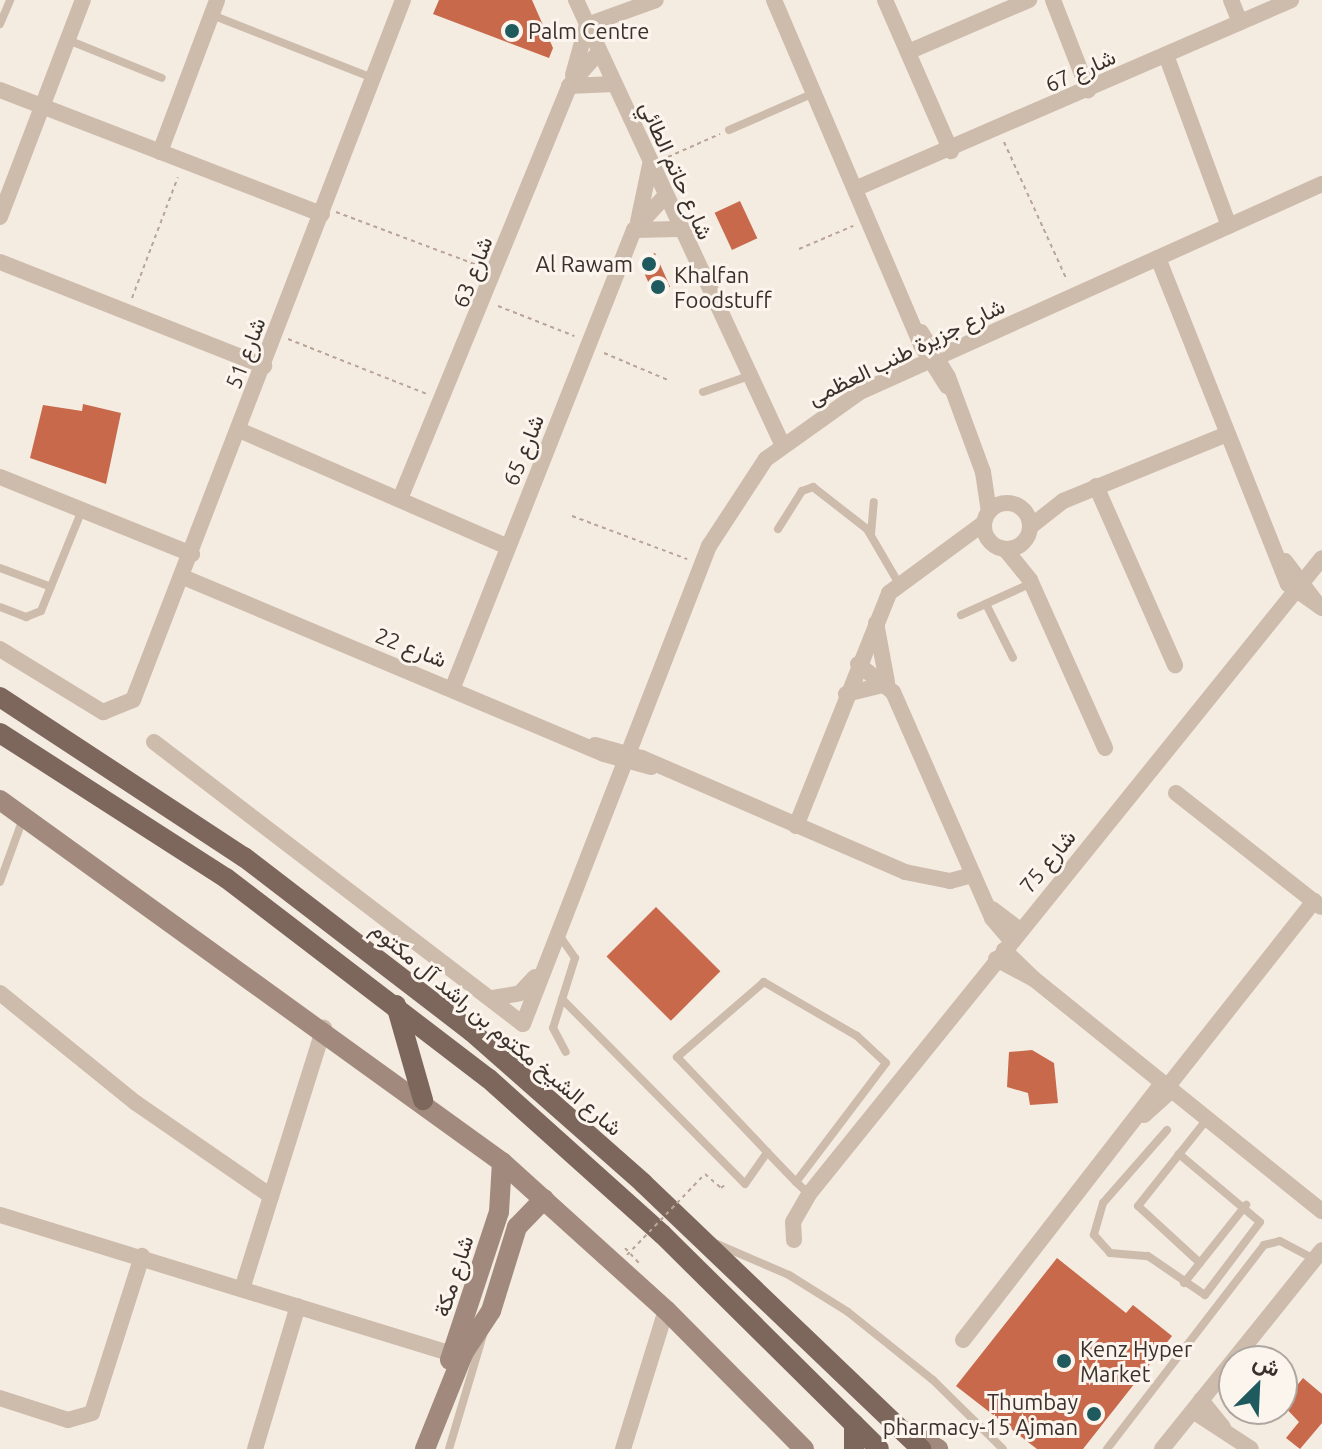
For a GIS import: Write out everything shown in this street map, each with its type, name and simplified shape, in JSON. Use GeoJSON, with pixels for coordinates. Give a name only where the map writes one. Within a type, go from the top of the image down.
{"type":"FeatureCollection","features":[{"type":"Feature","properties":{"kind":"main road","name":"شارع الشيخ مكتوم بن راشد آل مكتوم"},"geometry":{"type":"LineString","coordinates":[[0,697],[304,902],[530,1082],[699,1236],[921,1449]]}},
{"type":"Feature","properties":{"kind":"main road","name":"شارع الشيخ مكتوم بن راشد آل مكتوم"},"geometry":{"type":"LineString","coordinates":[[0,733],[176,844],[396,1005],[594,1170],[879,1449]]}},
{"type":"Feature","properties":{"kind":"main road"},"geometry":{"type":"LineString","coordinates":[[396,1005],[423,1100]]}},
{"type":"Feature","properties":{"kind":"main road"},"geometry":{"type":"LineString","coordinates":[[854,1424],[854,1449]]}},
{"type":"Feature","properties":{"kind":"street"},"geometry":{"type":"LineString","coordinates":[[0,217],[83,0]]}},
{"type":"Feature","properties":{"kind":"street","name":"شارع 51"},"geometry":{"type":"LineString","coordinates":[[0,649],[115,713],[135,695],[192,554],[403,0]]}},
{"type":"Feature","properties":{"kind":"street","name":"شارع حاتم الطائي"},"geometry":{"type":"LineString","coordinates":[[576,0],[746,377],[782,443]]}},
{"type":"Feature","properties":{"kind":"street"},"geometry":{"type":"LineString","coordinates":[[590,30],[656,0]]}},
{"type":"Feature","properties":{"kind":"street"},"geometry":{"type":"LineString","coordinates":[[774,0],[983,472],[986,517],[1000,547],[1031,581],[1105,748]]}},
{"type":"Feature","properties":{"kind":"street"},"geometry":{"type":"LineString","coordinates":[[885,0],[951,151]]}},
{"type":"Feature","properties":{"kind":"street"},"geometry":{"type":"LineString","coordinates":[[908,52],[1029,0]]}},
{"type":"Feature","properties":{"kind":"street"},"geometry":{"type":"LineString","coordinates":[[1053,0],[1093,88]]}},
{"type":"Feature","properties":{"kind":"street"},"geometry":{"type":"LineString","coordinates":[[1231,0],[1245,20]]}},
{"type":"Feature","properties":{"kind":"street"},"geometry":{"type":"LineString","coordinates":[[1242,0],[1245,20]]}},
{"type":"Feature","properties":{"kind":"street","name":"شارع 67"},"geometry":{"type":"LineString","coordinates":[[859,193],[1291,0]]}},
{"type":"Feature","properties":{"kind":"street"},"geometry":{"type":"LineString","coordinates":[[160,152],[214,8]]}},
{"type":"Feature","properties":{"kind":"street","name":"شارع 63"},"geometry":{"type":"LineString","coordinates":[[406,501],[590,30]]}},
{"type":"Feature","properties":{"kind":"street","name":"شارع 63"},"geometry":{"type":"LineString","coordinates":[[570,82],[599,52]]}},
{"type":"Feature","properties":{"kind":"street"},"geometry":{"type":"LineString","coordinates":[[1161,57],[1235,224]]}},
{"type":"Feature","properties":{"kind":"street"},"geometry":{"type":"LineString","coordinates":[[570,82],[614,84]]}},
{"type":"Feature","properties":{"kind":"street"},"geometry":{"type":"LineString","coordinates":[[0,90],[323,211]]}},
{"type":"Feature","properties":{"kind":"street","name":"شارع 65"},"geometry":{"type":"LineString","coordinates":[[453,687],[636,226],[650,165]]}},
{"type":"Feature","properties":{"kind":"street","name":"شارع جزيرة طنب العظمى"},"geometry":{"type":"LineString","coordinates":[[493,998],[523,1024],[540,969],[702,565],[737,495],[782,443],[839,403],[1322,184]]}},
{"type":"Feature","properties":{"kind":"street","name":"شارع 65"},"geometry":{"type":"LineString","coordinates":[[636,226],[665,196]]}},
{"type":"Feature","properties":{"kind":"street"},"geometry":{"type":"LineString","coordinates":[[636,226],[679,229]]}},
{"type":"Feature","properties":{"kind":"street"},"geometry":{"type":"LineString","coordinates":[[1153,261],[1285,561],[1299,588],[1321,607]]}},
{"type":"Feature","properties":{"kind":"street"},"geometry":{"type":"LineString","coordinates":[[0,262],[266,360]]}},
{"type":"Feature","properties":{"kind":"street"},"geometry":{"type":"LineString","coordinates":[[953,548],[1000,547],[1028,532],[1063,501],[1225,428]]}},
{"type":"Feature","properties":{"kind":"street"},"geometry":{"type":"LineString","coordinates":[[237,435],[510,542]]}},
{"type":"Feature","properties":{"kind":"street"},"geometry":{"type":"LineString","coordinates":[[983,472],[1015,505],[1028,532],[1031,581]]}},
{"type":"Feature","properties":{"kind":"street"},"geometry":{"type":"LineString","coordinates":[[0,477],[192,554]]}},
{"type":"Feature","properties":{"kind":"street"},"geometry":{"type":"LineString","coordinates":[[1096,486],[1175,665]]}},
{"type":"Feature","properties":{"kind":"street"},"geometry":{"type":"LineString","coordinates":[[796,826],[876,618],[898,582],[953,548],[986,517],[1015,505],[1063,501]]}},
{"type":"Feature","properties":{"kind":"street","name":"شارع 75"},"geometry":{"type":"LineString","coordinates":[[794,1240],[793,1222],[802,1188],[1008,945],[1322,558]]}},
{"type":"Feature","properties":{"kind":"street","name":"شارع 22"},"geometry":{"type":"LineString","coordinates":[[181,582],[624,756]]}},
{"type":"Feature","properties":{"kind":"street"},"geometry":{"type":"LineString","coordinates":[[876,618],[887,684],[970,870],[1008,945],[1034,979],[1321,1204]]}},
{"type":"Feature","properties":{"kind":"street"},"geometry":{"type":"LineString","coordinates":[[858,664],[887,684]]}},
{"type":"Feature","properties":{"kind":"street"},"geometry":{"type":"LineString","coordinates":[[846,694],[887,684]]}},
{"type":"Feature","properties":{"kind":"street"},"geometry":{"type":"LineString","coordinates":[[154,742],[493,998]]}},
{"type":"Feature","properties":{"kind":"street"},"geometry":{"type":"LineString","coordinates":[[624,756],[905,872],[945,879],[970,870]]}},
{"type":"Feature","properties":{"kind":"street"},"geometry":{"type":"LineString","coordinates":[[963,1340],[1318,904],[1176,793]]}},
{"type":"Feature","properties":{"kind":"street"},"geometry":{"type":"LineString","coordinates":[[0,800],[324,1028],[502,1162],[666,1310],[804,1449]]}},
{"type":"Feature","properties":{"kind":"street","name":"شارع جزيرة طنب العظمى"},"geometry":{"type":"LineString","coordinates":[[493,998],[520,993],[540,969]]}},
{"type":"Feature","properties":{"kind":"street"},"geometry":{"type":"LineString","coordinates":[[0,993],[136,1103],[271,1196]]}},
{"type":"Feature","properties":{"kind":"street"},"geometry":{"type":"LineString","coordinates":[[242,1289],[324,1028]]}},
{"type":"Feature","properties":{"kind":"street","name":"شارع مكة"},"geometry":{"type":"LineString","coordinates":[[425,1449],[457,1356],[499,1212],[502,1162]]}},
{"type":"Feature","properties":{"kind":"street","name":"شارع مكة"},"geometry":{"type":"LineString","coordinates":[[457,1356],[484,1324],[517,1227],[544,1199]]}},
{"type":"Feature","properties":{"kind":"street"},"geometry":{"type":"LineString","coordinates":[[0,1215],[142,1256],[457,1356]]}},
{"type":"Feature","properties":{"kind":"street"},"geometry":{"type":"LineString","coordinates":[[1162,1449],[1318,1254]]}},
{"type":"Feature","properties":{"kind":"street"},"geometry":{"type":"LineString","coordinates":[[0,1398],[68,1420],[92,1413],[142,1256]]}},
{"type":"Feature","properties":{"kind":"street"},"geometry":{"type":"LineString","coordinates":[[255,1449],[298,1306]]}},
{"type":"Feature","properties":{"kind":"street"},"geometry":{"type":"LineString","coordinates":[[623,1449],[666,1310]]}},
{"type":"Feature","properties":{"kind":"street"},"geometry":{"type":"LineString","coordinates":[[1197,1406],[1251,1449]]}},
{"type":"Feature","properties":{"kind":"street"},"geometry":{"type":"LineString","coordinates":[[898,1426],[938,1449]]}},
{"type":"Feature","properties":{"kind":"lane"},"geometry":{"type":"LineString","coordinates":[[0,24],[10,0]]}},
{"type":"Feature","properties":{"kind":"lane"},"geometry":{"type":"LineString","coordinates":[[214,8],[373,78]]}},
{"type":"Feature","properties":{"kind":"lane"},"geometry":{"type":"LineString","coordinates":[[68,40],[162,78]]}},
{"type":"Feature","properties":{"kind":"lane"},"geometry":{"type":"LineString","coordinates":[[729,130],[815,93]]}},
{"type":"Feature","properties":{"kind":"lane"},"geometry":{"type":"LineString","coordinates":[[703,392],[746,377]]}},
{"type":"Feature","properties":{"kind":"lane"},"geometry":{"type":"LineString","coordinates":[[778,529],[802,491],[813,487],[871,534],[898,582]]}},
{"type":"Feature","properties":{"kind":"lane"},"geometry":{"type":"LineString","coordinates":[[871,534],[874,502]]}},
{"type":"Feature","properties":{"kind":"lane"},"geometry":{"type":"LineString","coordinates":[[0,607],[34,616],[51,587],[82,510]]}},
{"type":"Feature","properties":{"kind":"lane"},"geometry":{"type":"LineString","coordinates":[[0,568],[51,587]]}},
{"type":"Feature","properties":{"kind":"lane"},"geometry":{"type":"LineString","coordinates":[[961,615],[1031,581]]}},
{"type":"Feature","properties":{"kind":"lane"},"geometry":{"type":"LineString","coordinates":[[986,604],[1013,658]]}},
{"type":"Feature","properties":{"kind":"lane"},"geometry":{"type":"LineString","coordinates":[[0,882],[24,816]]}},
{"type":"Feature","properties":{"kind":"lane"},"geometry":{"type":"LineString","coordinates":[[555,932],[575,954],[553,1028],[566,1052]]}},
{"type":"Feature","properties":{"kind":"lane"},"geometry":{"type":"LineString","coordinates":[[769,982],[857,1036],[886,1063],[802,1188],[767,1152],[677,1057],[751,988],[769,982]]}},
{"type":"Feature","properties":{"kind":"lane"},"geometry":{"type":"LineString","coordinates":[[562,999],[745,1184],[767,1152]]}},
{"type":"Feature","properties":{"kind":"lane"},"geometry":{"type":"LineString","coordinates":[[1200,1263],[1138,1210],[1208,1117]]}},
{"type":"Feature","properties":{"kind":"lane"},"geometry":{"type":"LineString","coordinates":[[1167,1130],[1103,1203],[1093,1229],[1105,1250],[1148,1256],[1198,1295],[1210,1291],[1259,1227],[1246,1205],[1179,1154]]}},
{"type":"Feature","properties":{"kind":"lane"},"geometry":{"type":"LineString","coordinates":[[1184,1283],[1246,1205]]}},
{"type":"Feature","properties":{"kind":"lane"},"geometry":{"type":"LineString","coordinates":[[699,1236],[789,1275],[848,1312],[933,1380],[1003,1449]]}},
{"type":"Feature","properties":{"kind":"lane"},"geometry":{"type":"LineString","coordinates":[[1107,1449],[1264,1245],[1280,1241],[1318,1254]]}},
{"type":"Feature","properties":{"kind":"lane"},"geometry":{"type":"LineString","coordinates":[[449,1449],[486,1343],[484,1324]]}},
{"type":"Feature","properties":{"kind":"path"},"geometry":{"type":"LineString","coordinates":[[999,129],[1073,296]]}},
{"type":"Feature","properties":{"kind":"path"},"geometry":{"type":"LineString","coordinates":[[650,165],[729,130]]}},
{"type":"Feature","properties":{"kind":"path"},"geometry":{"type":"LineString","coordinates":[[128,309],[184,161]]}},
{"type":"Feature","properties":{"kind":"path"},"geometry":{"type":"LineString","coordinates":[[323,211],[496,272]]}},
{"type":"Feature","properties":{"kind":"path"},"geometry":{"type":"LineString","coordinates":[[799,249],[870,218]]}},
{"type":"Feature","properties":{"kind":"path"},"geometry":{"type":"LineString","coordinates":[[484,301],[668,380]]}},
{"type":"Feature","properties":{"kind":"path"},"geometry":{"type":"LineString","coordinates":[[276,335],[445,401]]}},
{"type":"Feature","properties":{"kind":"path"},"geometry":{"type":"LineString","coordinates":[[572,516],[702,565]]}},
{"type":"Feature","properties":{"kind":"path"},"geometry":{"type":"LineString","coordinates":[[627,1255],[705,1174],[721,1188]]}},
{"type":"Feature","properties":{"kind":"building","name":"Palm Centre"},"geometry":{"type":"Polygon","coordinates":[[[439,0],[532,0],[553,48],[549,58],[433,14],[439,0]]]}},
{"type":"Feature","properties":{"kind":"building"},"geometry":{"type":"Polygon","coordinates":[[[740,201],[757,238],[732,250],[715,213],[740,201]]]}},
{"type":"Feature","properties":{"kind":"building"},"geometry":{"type":"Polygon","coordinates":[[[655,253],[670,287],[654,294],[639,260],[655,253]]]}},
{"type":"Feature","properties":{"kind":"building"},"geometry":{"type":"Polygon","coordinates":[[[83,404],[121,413],[106,484],[30,458],[43,405],[82,411],[83,404]]]}},
{"type":"Feature","properties":{"kind":"building"},"geometry":{"type":"Polygon","coordinates":[[[656,907],[720,971],[671,1021],[607,956],[656,907]]]}},
{"type":"Feature","properties":{"kind":"building"},"geometry":{"type":"Polygon","coordinates":[[[1032,1050],[1054,1063],[1058,1103],[1030,1105],[1028,1093],[1007,1087],[1009,1052],[1032,1050]]]}},
{"type":"Feature","properties":{"kind":"building","name":"Kenz Hyper Market"},"geometry":{"type":"Polygon","coordinates":[[[1057,1258],[1126,1313],[1133,1305],[1172,1336],[1083,1449],[1037,1449],[956,1386],[1057,1258]]]}},
{"type":"Feature","properties":{"kind":"building"},"geometry":{"type":"Polygon","coordinates":[[[1303,1378],[1322,1394],[1322,1423],[1300,1449],[1286,1438],[1299,1422],[1298,1384],[1303,1378]]]}},
{"type":"Feature","properties":{"kind":"place","name":"Palm Centre"},"geometry":{"type":"Point","coordinates":[512,31]}},
{"type":"Feature","properties":{"kind":"place","name":"Al Rawam"},"geometry":{"type":"Point","coordinates":[649,264]}},
{"type":"Feature","properties":{"kind":"place","name":"Khalfan Foodstuff"},"geometry":{"type":"Point","coordinates":[658,287]}},
{"type":"Feature","properties":{"kind":"place","name":"Kenz Hyper Market"},"geometry":{"type":"Point","coordinates":[1064,1361]}},
{"type":"Feature","properties":{"kind":"place","name":"Thumbay pharmacy-15 Ajman"},"geometry":{"type":"Point","coordinates":[1094,1414]}}]}
